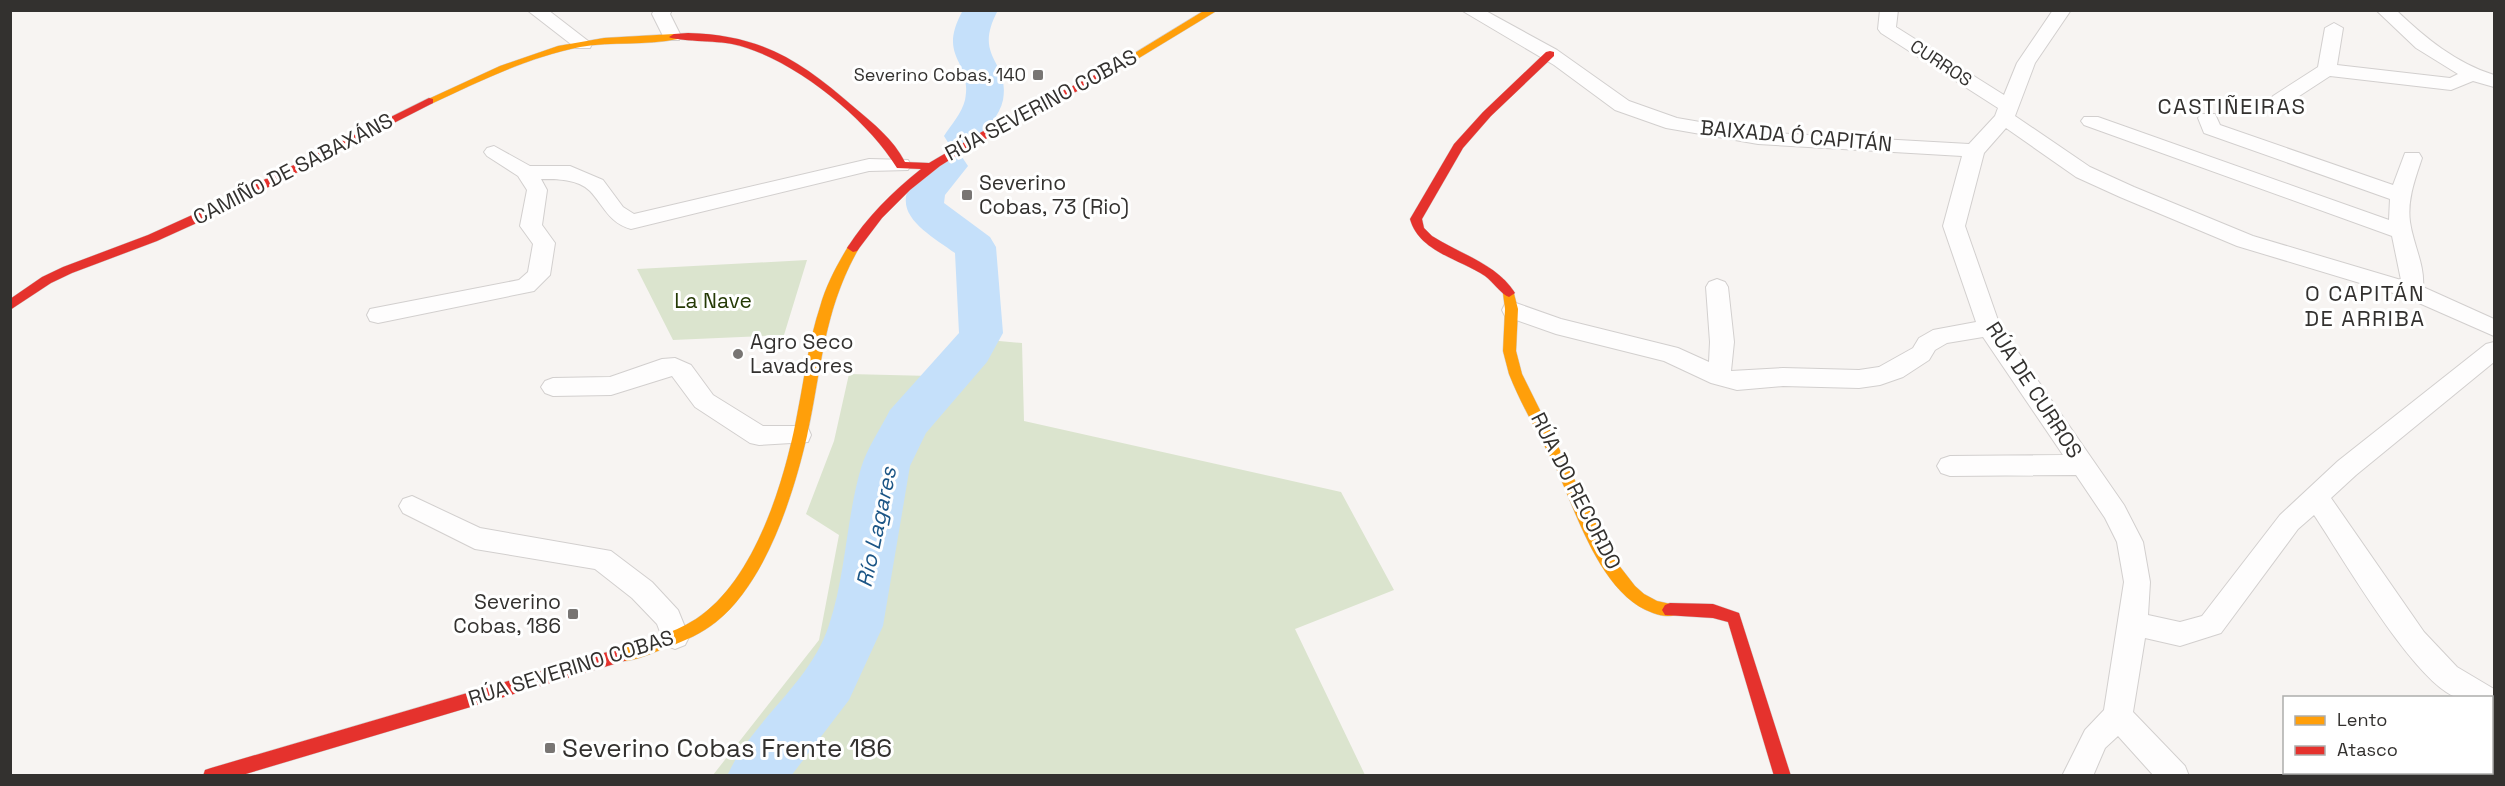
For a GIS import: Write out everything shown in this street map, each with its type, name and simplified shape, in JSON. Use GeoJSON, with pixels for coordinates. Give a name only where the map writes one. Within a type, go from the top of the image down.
{"type":"FeatureCollection","features":[{"type":"Feature","properties":{"kind":"street"},"geometry":{"type":"LineString","coordinates":[[536,10],[583,44]]}},
{"type":"Feature","properties":{"kind":"street"},"geometry":{"type":"LineString","coordinates":[[663,10],[661,14],[672,36]]}},
{"type":"Feature","properties":{"kind":"street","name":"RÚA SEVERINO COBAS"},"geometry":{"type":"LineString","coordinates":[[211,776],[660,644],[695,628],[718,611],[736,589],[773,518],[788,479],[805,411],[817,332],[827,299],[841,268],[882,209],[927,166],[959,145],[1081,87],[1213,10]]}},
{"type":"Feature","properties":{"kind":"street","name":"BAIXADA Ó CAPITÁN"},"geometry":{"type":"LineString","coordinates":[[1470,10],[1550,54],[1618,103],[1691,128],[1740,136],[1937,146],[1974,152]]}},
{"type":"Feature","properties":{"kind":"street","name":"CURROS"},"geometry":{"type":"LineString","coordinates":[[1889,10],[1887,29],[2007,112]]}},
{"type":"Feature","properties":{"kind":"street","name":"RÚA DE CURROS"},"geometry":{"type":"LineString","coordinates":[[2062,10],[2026,63],[2007,112],[1974,152],[1954,226],[1989,328],[2115,512],[2130,542],[2137,582],[2118,716]]}},
{"type":"Feature","properties":{"kind":"street"},"geometry":{"type":"LineString","coordinates":[[2385,10],[2436,54],[2470,74],[2494,81]]}},
{"type":"Feature","properties":{"kind":"street"},"geometry":{"type":"LineString","coordinates":[[2327,70],[2334,28]]}},
{"type":"Feature","properties":{"kind":"street","name":"CAMIÑO DE SABAXÁNS"},"geometry":{"type":"LineString","coordinates":[[10,306],[30,288],[50,278],[172,230],[296,170],[374,126],[474,80],[544,54],[583,44],[672,36],[723,38],[787,60],[859,115],[893,147],[901,165]]}},
{"type":"Feature","properties":{"kind":"street"},"geometry":{"type":"LineString","coordinates":[[1550,54],[1487,114],[1458,146],[1418,212],[1415,223],[1419,231],[1431,241],[1496,275],[1510,293],[1513,310],[1556,326],[1670,354],[1719,377],[1737,381],[1783,377],[1859,379],[1880,376],[1895,371],[1921,354],[1927,344],[1941,336],[1989,328]]}},
{"type":"Feature","properties":{"kind":"street"},"geometry":{"type":"LineString","coordinates":[[2280,100],[2327,70],[2451,84],[2461,81],[2470,74]]}},
{"type":"Feature","properties":{"kind":"street"},"geometry":{"type":"LineString","coordinates":[[2007,112],[2083,172],[2137,197],[2245,242],[2411,291],[2494,328]]}},
{"type":"Feature","properties":{"kind":"street"},"geometry":{"type":"LineString","coordinates":[[2208,118],[2211,129],[2402,196]]}},
{"type":"Feature","properties":{"kind":"street"},"geometry":{"type":"LineString","coordinates":[[2091,120],[2401,232]]}},
{"type":"Feature","properties":{"kind":"street"},"geometry":{"type":"LineString","coordinates":[[378,315],[526,286],[540,275],[544,243],[531,226],[537,190],[526,172],[494,152]]}},
{"type":"Feature","properties":{"kind":"street"},"geometry":{"type":"LineString","coordinates":[[2411,291],[2414,281],[2401,232],[2399,211],[2412,158]]}},
{"type":"Feature","properties":{"kind":"street"},"geometry":{"type":"LineString","coordinates":[[526,172],[570,173],[596,184],[616,212],[631,222],[869,165],[927,166]]}},
{"type":"Feature","properties":{"kind":"street"},"geometry":{"type":"LineString","coordinates":[[1717,286],[1722,342],[1719,377]]}},
{"type":"Feature","properties":{"kind":"street","name":"RÚA DO RECORDO"},"geometry":{"type":"LineString","coordinates":[[1513,310],[1508,320],[1508,351],[1514,370],[1605,554],[1625,584],[1643,602],[1660,610],[1725,612],[1734,618],[1783,776]]}},
{"type":"Feature","properties":{"kind":"street"},"geometry":{"type":"LineString","coordinates":[[2133,623],[2180,634],[2211,625],[2289,522],[2347,468],[2494,350]]}},
{"type":"Feature","properties":{"kind":"street"},"geometry":{"type":"LineString","coordinates":[[553,387],[611,386],[662,368],[675,367],[683,372],[704,401],[759,436],[799,435]]}},
{"type":"Feature","properties":{"kind":"street"},"geometry":{"type":"LineString","coordinates":[[1950,466],[2084,465]]}},
{"type":"Feature","properties":{"kind":"street"},"geometry":{"type":"LineString","coordinates":[[2316,496],[2414,641],[2447,676],[2482,696]]}},
{"type":"Feature","properties":{"kind":"street"},"geometry":{"type":"LineString","coordinates":[[412,506],[475,538],[602,559],[642,590],[668,618],[675,637]]}},
{"type":"Feature","properties":{"kind":"street"},"geometry":{"type":"LineString","coordinates":[[2077,776],[2095,739],[2118,716],[2174,776]]}},
{"type":"Feature","properties":{"kind":"green space","name":"La Nave"},"geometry":{"type":"Polygon","coordinates":[[[807,260],[784,335],[673,340],[637,269],[807,260]]]}},
{"type":"Feature","properties":{"kind":"green space"},"geometry":{"type":"Polygon","coordinates":[[[956,337],[1022,343],[1024,421],[1341,492],[1394,590],[1295,629],[1365,775],[713,775],[819,640],[839,535],[806,514],[834,441],[849,374],[931,376],[956,337]]]}},
{"type":"Feature","properties":{"kind":"waterway","name":"Río Lagares"},"geometry":{"type":"LineString","coordinates":[[963,136],[984,99],[983,75],[970,48],[973,25],[981,10]]}},
{"type":"Feature","properties":{"kind":"waterway","name":"Río Lagares"},"geometry":{"type":"LineString","coordinates":[[756,776],[829,683],[856,626],[886,466],[907,423],[971,350],[981,333],[975,247],[934,218],[924,204],[925,193],[948,166]]}},
{"type":"Feature","properties":{"kind":"traffic: slow"},"geometry":{"type":"LineString","coordinates":[[1107,73],[1213,10]]}},
{"type":"Feature","properties":{"kind":"traffic: slow"},"geometry":{"type":"LineString","coordinates":[[429,101],[504,68],[561,49],[604,41],[674,37]]}},
{"type":"Feature","properties":{"kind":"traffic: slow"},"geometry":{"type":"LineString","coordinates":[[621,655],[669,640],[691,630],[712,616],[730,598],[746,576],[760,550],[784,492],[800,436],[820,327],[833,287],[853,248]]}},
{"type":"Feature","properties":{"kind":"traffic: slow"},"geometry":{"type":"LineString","coordinates":[[1509,293],[1511,301],[1509,351],[1515,374],[1600,548],[1630,591],[1648,604],[1670,610]]}},
{"type":"Feature","properties":{"kind":"traffic: jam"},"geometry":{"type":"LineString","coordinates":[[674,37],[717,38],[760,48],[786,60],[822,85],[876,131],[901,165],[927,166]]}},
{"type":"Feature","properties":{"kind":"traffic: jam"},"geometry":{"type":"LineString","coordinates":[[1509,293],[1501,282],[1488,272],[1428,239],[1419,230],[1416,219],[1458,146],[1487,114],[1550,54]]}},
{"type":"Feature","properties":{"kind":"traffic: jam"},"geometry":{"type":"LineString","coordinates":[[853,248],[878,215],[905,187],[936,164],[1001,126],[1107,73]]}},
{"type":"Feature","properties":{"kind":"traffic: jam"},"geometry":{"type":"LineString","coordinates":[[10,306],[28,292],[67,270],[152,238],[206,214],[429,101]]}},
{"type":"Feature","properties":{"kind":"traffic: jam"},"geometry":{"type":"LineString","coordinates":[[1670,610],[1713,611],[1734,618],[1783,776]]}},
{"type":"Feature","properties":{"kind":"traffic: jam"},"geometry":{"type":"LineString","coordinates":[[211,776],[621,655]]}},
{"type":"Feature","properties":{"kind":"place","name":"Severino Cobas, 140"},"geometry":{"type":"Point","coordinates":[1038,75]}},
{"type":"Feature","properties":{"kind":"place","name":"Severino Cobas, 73 (Rio)"},"geometry":{"type":"Point","coordinates":[967,195]}},
{"type":"Feature","properties":{"kind":"place","name":"Agro Seco Lavadores"},"geometry":{"type":"Point","coordinates":[738,354]}},
{"type":"Feature","properties":{"kind":"place","name":"Severino Cobas, 186"},"geometry":{"type":"Point","coordinates":[573,614]}},
{"type":"Feature","properties":{"kind":"place","name":"Severino Cobas Frente 186"},"geometry":{"type":"Point","coordinates":[550,748]}},
{"type":"Feature","properties":{"kind":"district","name":"CASTIÑEIRAS"},"geometry":{"type":"Point","coordinates":[2232,106]}},
{"type":"Feature","properties":{"kind":"district","name":"O CAPITÁN DE ARRIBA"},"geometry":{"type":"Point","coordinates":[2365,306]}}]}
